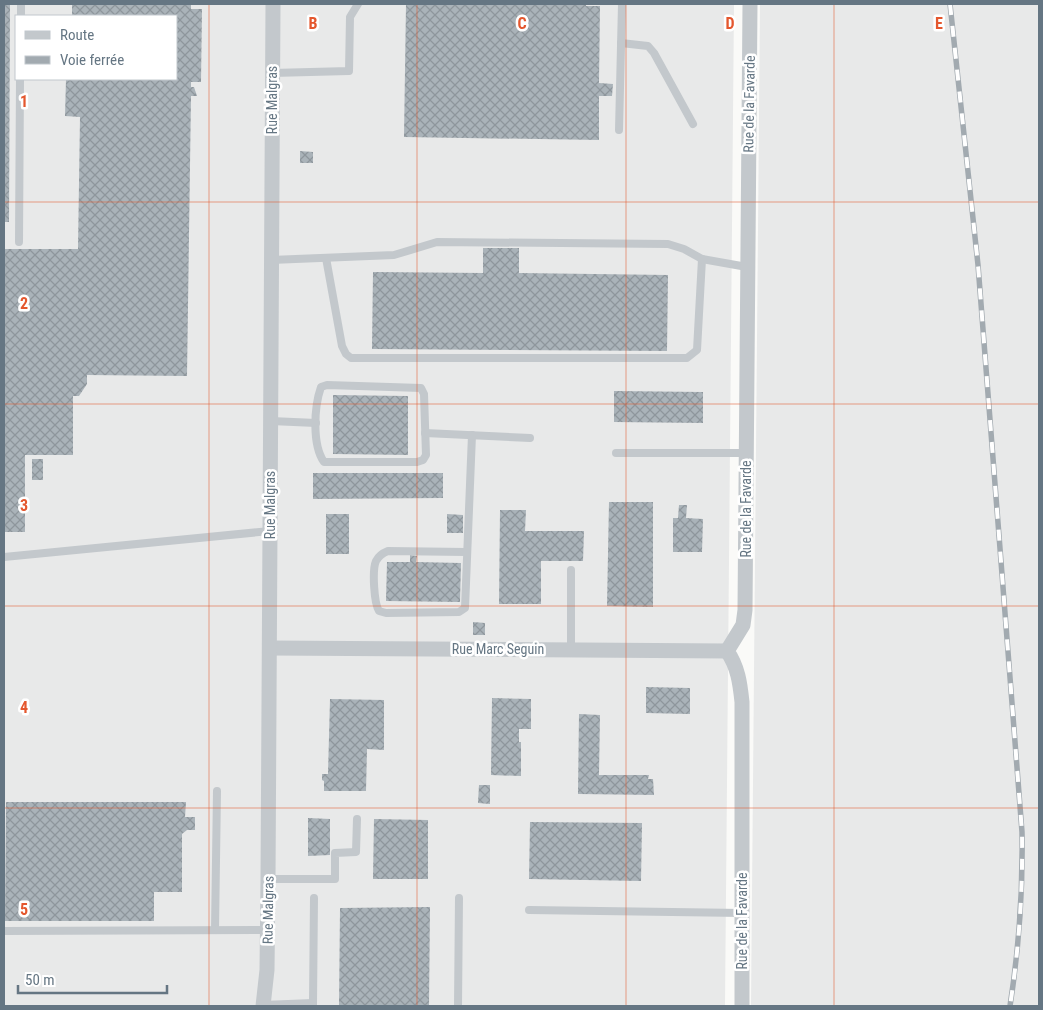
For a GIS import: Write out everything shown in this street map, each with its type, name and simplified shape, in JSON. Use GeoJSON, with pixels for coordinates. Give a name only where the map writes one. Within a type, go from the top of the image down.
{"type":"FeatureCollection","features":[{"type":"Feature","properties":{"kind":"street","name":"Rue Malgras"},"geometry":{"type":"LineString","coordinates":[[263,1006],[267,970],[268,930],[272,4]]}},
{"type":"Feature","properties":{"kind":"street","name":"Rue de la Favarde"},"geometry":{"type":"LineString","coordinates":[[742,1006],[742,702],[740,679],[734,661],[727,651],[743,625],[745,610],[750,4]]}},
{"type":"Feature","properties":{"kind":"street","name":"Rue Marc Seguin"},"geometry":{"type":"LineString","coordinates":[[270,648],[727,651]]}},
{"type":"Feature","properties":{"kind":"lane"},"geometry":{"type":"LineString","coordinates":[[272,73],[349,71],[350,16],[358,4]]}},
{"type":"Feature","properties":{"kind":"lane"},"geometry":{"type":"LineString","coordinates":[[619,130],[622,4]]}},
{"type":"Feature","properties":{"kind":"lane"},"geometry":{"type":"LineString","coordinates":[[621,43],[648,46],[692,124]]}},
{"type":"Feature","properties":{"kind":"lane"},"geometry":{"type":"LineString","coordinates":[[19,242],[20,80]]}},
{"type":"Feature","properties":{"kind":"lane"},"geometry":{"type":"LineString","coordinates":[[271,260],[394,255],[437,242],[668,244],[684,249],[702,259],[747,267]]}},
{"type":"Feature","properties":{"kind":"lane"},"geometry":{"type":"LineString","coordinates":[[326,258],[342,346],[346,354],[351,358],[687,358],[694,355],[697,350],[702,259]]}},
{"type":"Feature","properties":{"kind":"lane"},"geometry":{"type":"LineString","coordinates":[[327,385],[416,386],[421,388],[424,394],[426,455],[423,460],[417,462],[324,462],[318,454],[316,422],[321,387],[327,385]]}},
{"type":"Feature","properties":{"kind":"lane"},"geometry":{"type":"LineString","coordinates":[[271,421],[316,422]]}},
{"type":"Feature","properties":{"kind":"lane"},"geometry":{"type":"LineString","coordinates":[[425,433],[530,438]]}},
{"type":"Feature","properties":{"kind":"lane"},"geometry":{"type":"LineString","coordinates":[[466,552],[388,550],[380,555],[375,562],[375,605],[379,611],[386,612],[462,611],[465,608],[472,435]]}},
{"type":"Feature","properties":{"kind":"lane"},"geometry":{"type":"LineString","coordinates":[[616,453],[746,453]]}},
{"type":"Feature","properties":{"kind":"lane"},"geometry":{"type":"LineString","coordinates":[[4,557],[270,532]]}},
{"type":"Feature","properties":{"kind":"lane"},"geometry":{"type":"LineString","coordinates":[[571,570],[572,650]]}},
{"type":"Feature","properties":{"kind":"lane"},"geometry":{"type":"LineString","coordinates":[[215,930],[217,791]]}},
{"type":"Feature","properties":{"kind":"lane"},"geometry":{"type":"LineString","coordinates":[[268,879],[335,879],[335,853],[356,852],[357,820]]}},
{"type":"Feature","properties":{"kind":"lane"},"geometry":{"type":"LineString","coordinates":[[263,1006],[313,1005],[314,898]]}},
{"type":"Feature","properties":{"kind":"lane"},"geometry":{"type":"LineString","coordinates":[[458,1006],[459,898]]}},
{"type":"Feature","properties":{"kind":"lane"},"geometry":{"type":"LineString","coordinates":[[530,910],[743,913]]}},
{"type":"Feature","properties":{"kind":"lane"},"geometry":{"type":"LineString","coordinates":[[4,931],[268,930]]}},
{"type":"Feature","properties":{"kind":"shaded area"},"geometry":{"type":"Polygon","coordinates":[[[4,4],[734,4],[725,1006],[4,1006],[4,4]]]}},
{"type":"Feature","properties":{"kind":"shaded area"},"geometry":{"type":"Polygon","coordinates":[[[760,4],[1039,4],[1039,1006],[751,1006],[760,4]]]}},
{"type":"Feature","properties":{"kind":"building"},"geometry":{"type":"Polygon","coordinates":[[[4,4],[10,4],[9,222],[4,222],[4,4]]]}},
{"type":"Feature","properties":{"kind":"building"},"geometry":{"type":"Polygon","coordinates":[[[72,4],[191,4],[191,9],[202,9],[201,82],[191,82],[191,87],[194,87],[197,96],[191,96],[187,376],[87,375],[87,384],[79,396],[73,396],[73,455],[25,455],[25,532],[4,532],[4,249],[78,249],[80,117],[65,116],[66,80],[178,80],[178,15],[72,15],[72,4]]]}},
{"type":"Feature","properties":{"kind":"building"},"geometry":{"type":"Polygon","coordinates":[[[406,4],[586,4],[586,6],[600,6],[599,83],[613,84],[612,96],[599,96],[599,140],[404,137],[406,4]]]}},
{"type":"Feature","properties":{"kind":"building"},"geometry":{"type":"Polygon","coordinates":[[[300,151],[313,152],[313,163],[300,163],[300,151]]]}},
{"type":"Feature","properties":{"kind":"building"},"geometry":{"type":"Polygon","coordinates":[[[483,248],[519,248],[519,273],[668,275],[667,351],[372,349],[373,272],[483,273],[483,248]]]}},
{"type":"Feature","properties":{"kind":"building"},"geometry":{"type":"Polygon","coordinates":[[[614,391],[703,392],[703,423],[614,422],[614,391]]]}},
{"type":"Feature","properties":{"kind":"building"},"geometry":{"type":"Polygon","coordinates":[[[333,395],[408,396],[408,455],[333,454],[333,395]]]}},
{"type":"Feature","properties":{"kind":"building"},"geometry":{"type":"Polygon","coordinates":[[[32,459],[43,459],[43,480],[32,480],[32,459]]]}},
{"type":"Feature","properties":{"kind":"building"},"geometry":{"type":"Polygon","coordinates":[[[313,473],[443,473],[443,498],[313,499],[313,473]]]}},
{"type":"Feature","properties":{"kind":"building"},"geometry":{"type":"Polygon","coordinates":[[[609,502],[653,502],[653,607],[607,606],[609,502]]]}},
{"type":"Feature","properties":{"kind":"building"},"geometry":{"type":"Polygon","coordinates":[[[679,505],[687,505],[686,518],[703,519],[702,552],[673,552],[673,518],[678,518],[679,505]]]}},
{"type":"Feature","properties":{"kind":"building"},"geometry":{"type":"Polygon","coordinates":[[[500,510],[526,510],[525,531],[584,531],[583,561],[541,561],[541,604],[499,604],[500,510]]]}},
{"type":"Feature","properties":{"kind":"building"},"geometry":{"type":"Polygon","coordinates":[[[326,514],[349,514],[349,554],[326,554],[326,514]]]}},
{"type":"Feature","properties":{"kind":"building"},"geometry":{"type":"Polygon","coordinates":[[[447,514],[463,515],[463,533],[447,533],[447,514]]]}},
{"type":"Feature","properties":{"kind":"building"},"geometry":{"type":"Polygon","coordinates":[[[410,555],[417,556],[416,562],[461,563],[460,602],[386,601],[387,562],[410,562],[410,555]]]}},
{"type":"Feature","properties":{"kind":"building"},"geometry":{"type":"Polygon","coordinates":[[[473,622],[485,623],[485,635],[473,635],[473,622]]]}},
{"type":"Feature","properties":{"kind":"building"},"geometry":{"type":"Polygon","coordinates":[[[646,687],[690,688],[690,714],[646,713],[646,687]]]}},
{"type":"Feature","properties":{"kind":"building"},"geometry":{"type":"Polygon","coordinates":[[[492,698],[531,699],[531,729],[519,729],[521,776],[491,775],[492,698]]]}},
{"type":"Feature","properties":{"kind":"building"},"geometry":{"type":"Polygon","coordinates":[[[330,699],[384,700],[384,750],[367,749],[366,791],[324,791],[322,774],[328,774],[330,699]]]}},
{"type":"Feature","properties":{"kind":"building"},"geometry":{"type":"Polygon","coordinates":[[[579,714],[600,715],[599,775],[649,775],[648,779],[653,779],[654,795],[578,794],[579,714]]]}},
{"type":"Feature","properties":{"kind":"building"},"geometry":{"type":"Polygon","coordinates":[[[479,785],[490,785],[490,804],[478,803],[479,785]]]}},
{"type":"Feature","properties":{"kind":"building"},"geometry":{"type":"Polygon","coordinates":[[[6,802],[186,802],[185,817],[195,817],[195,830],[187,830],[182,834],[182,892],[154,892],[154,921],[5,921],[6,802]]]}},
{"type":"Feature","properties":{"kind":"building"},"geometry":{"type":"Polygon","coordinates":[[[308,818],[330,819],[330,855],[308,856],[308,818]]]}},
{"type":"Feature","properties":{"kind":"building"},"geometry":{"type":"Polygon","coordinates":[[[374,819],[428,820],[428,879],[373,879],[374,819]]]}},
{"type":"Feature","properties":{"kind":"building"},"geometry":{"type":"Polygon","coordinates":[[[530,822],[642,823],[641,881],[529,879],[530,822]]]}},
{"type":"Feature","properties":{"kind":"building"},"geometry":{"type":"Polygon","coordinates":[[[430,907],[429,1006],[339,1006],[340,908],[430,907]]]}},
{"type":"Feature","properties":{"kind":"railway"},"geometry":{"type":"LineString","coordinates":[[950,4],[978,265],[1022,832],[1020,919],[1010,1006]]}}]}
